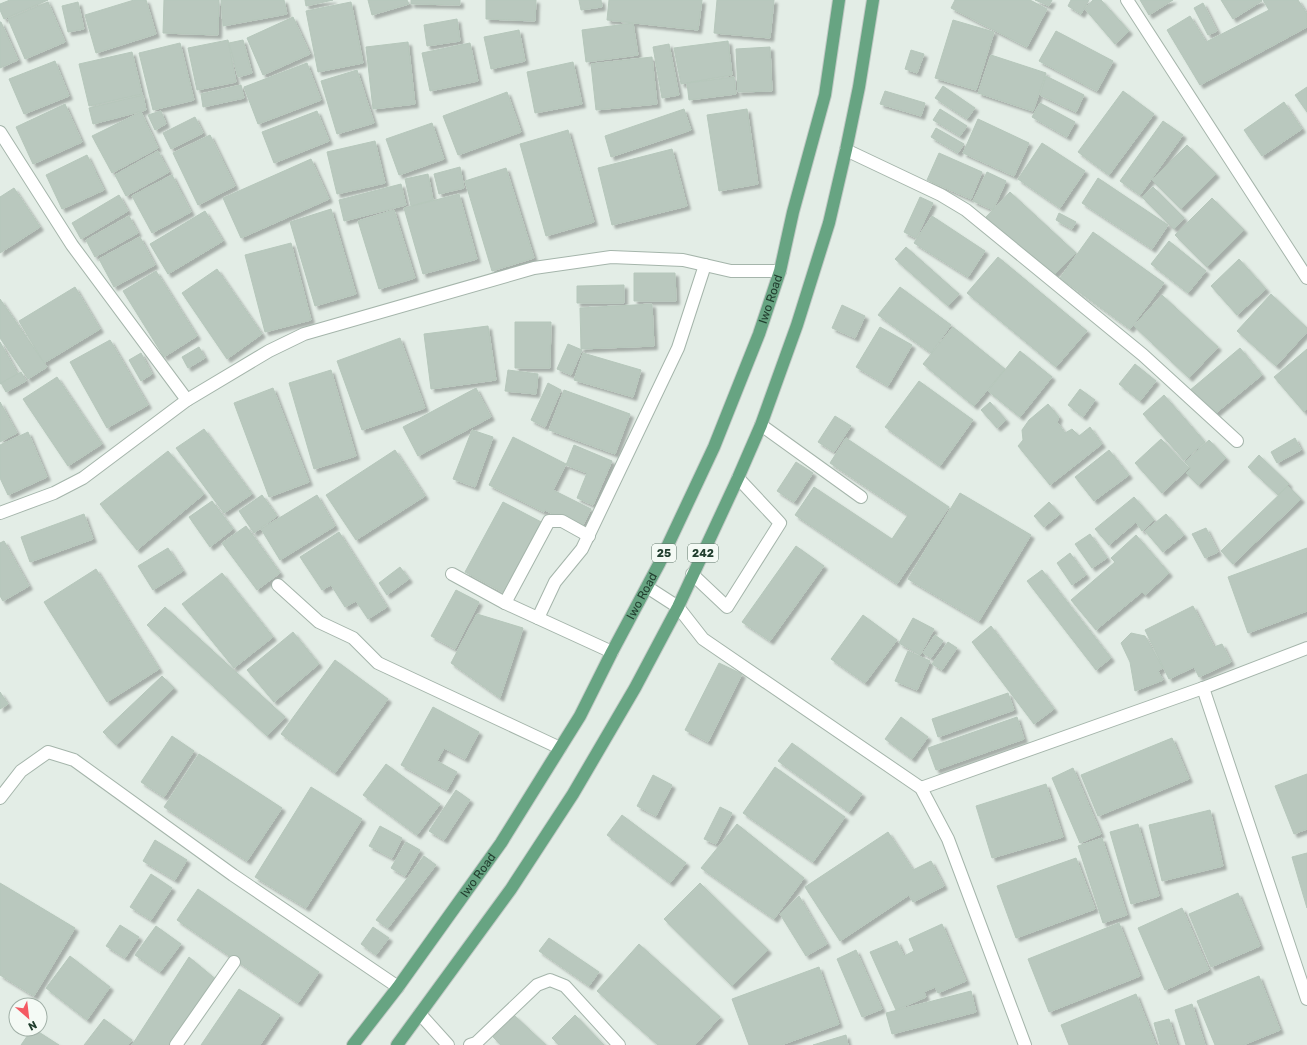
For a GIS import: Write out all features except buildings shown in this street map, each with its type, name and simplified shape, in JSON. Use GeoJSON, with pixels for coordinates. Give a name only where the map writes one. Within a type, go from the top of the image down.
{"type":"FeatureCollection","features":[{"type":"Feature","properties":{"kind":"main road","name":"Iwo Road"},"geometry":{"type":"LineString","coordinates":[[353,1045],[398,987],[501,843],[580,716],[659,564],[714,447],[759,334],[780,271],[793,212],[825,95],[839,0]]}},
{"type":"Feature","properties":{"kind":"main road","name":"242"},"geometry":{"type":"LineString","coordinates":[[397,1045],[511,890],[573,794],[635,688],[678,606],[738,478],[761,425],[802,311],[828,223],[846,150],[859,87],[873,0]]}},
{"type":"Feature","properties":{"kind":"street"},"geometry":{"type":"LineString","coordinates":[[1127,0],[1307,278]]}},
{"type":"Feature","properties":{"kind":"street"},"geometry":{"type":"LineString","coordinates":[[0,132],[72,245],[187,400]]}},
{"type":"Feature","properties":{"kind":"street"},"geometry":{"type":"LineString","coordinates":[[846,150],[941,195],[966,210],[1143,355],[1237,441]]}},
{"type":"Feature","properties":{"kind":"street"},"geometry":{"type":"LineString","coordinates":[[0,513],[54,493],[83,478],[187,400],[270,351],[304,334],[534,268],[611,257],[683,260],[731,271],[780,271]]}},
{"type":"Feature","properties":{"kind":"street"},"geometry":{"type":"LineString","coordinates":[[538,618],[555,582],[582,549],[589,536],[678,348],[704,265]]}},
{"type":"Feature","properties":{"kind":"street"},"geometry":{"type":"LineString","coordinates":[[761,425],[861,497]]}},
{"type":"Feature","properties":{"kind":"street"},"geometry":{"type":"LineString","coordinates":[[692,574],[727,607],[780,523],[738,478]]}},
{"type":"Feature","properties":{"kind":"street"},"geometry":{"type":"LineString","coordinates":[[505,603],[549,521],[562,520],[589,536]]}},
{"type":"Feature","properties":{"kind":"street"},"geometry":{"type":"LineString","coordinates":[[452,574],[505,603],[612,652]]}},
{"type":"Feature","properties":{"kind":"street"},"geometry":{"type":"LineString","coordinates":[[278,585],[319,622],[353,638],[378,663],[560,748]]}},
{"type":"Feature","properties":{"kind":"street"},"geometry":{"type":"LineString","coordinates":[[647,587],[678,606],[703,639],[921,788],[948,839],[1025,1045]]}},
{"type":"Feature","properties":{"kind":"street"},"geometry":{"type":"LineString","coordinates":[[921,788],[1203,688],[1307,648]]}},
{"type":"Feature","properties":{"kind":"street"},"geometry":{"type":"LineString","coordinates":[[1203,688],[1307,999]]}},
{"type":"Feature","properties":{"kind":"street"},"geometry":{"type":"LineString","coordinates":[[0,798],[21,771],[48,752],[74,760],[233,875],[398,987]]}},
{"type":"Feature","properties":{"kind":"street"},"geometry":{"type":"LineString","coordinates":[[176,1045],[234,962]]}},
{"type":"Feature","properties":{"kind":"street"},"geometry":{"type":"LineString","coordinates":[[470,1045],[476,1043],[537,985],[550,980],[565,986],[619,1045]]}},
{"type":"Feature","properties":{"kind":"street"},"geometry":{"type":"LineString","coordinates":[[420,1014],[448,1045]]}}]}
